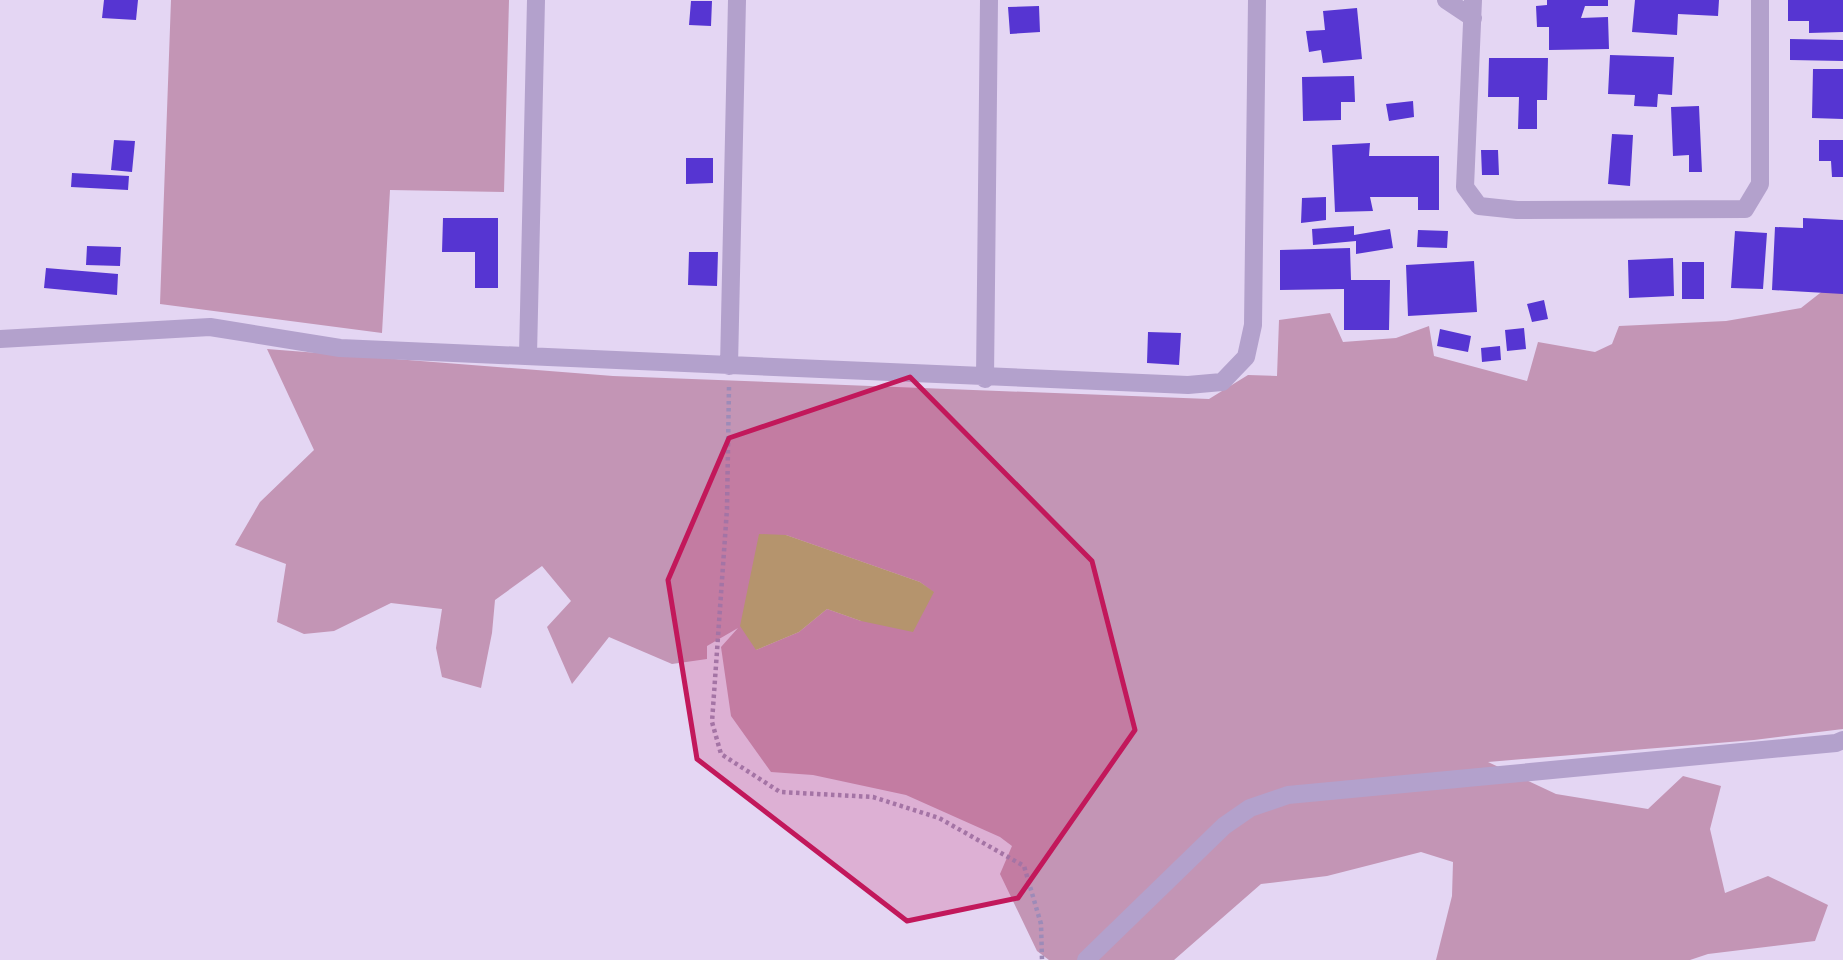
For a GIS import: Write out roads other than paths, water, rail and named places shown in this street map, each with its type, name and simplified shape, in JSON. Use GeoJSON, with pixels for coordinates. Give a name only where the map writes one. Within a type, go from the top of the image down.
{"type":"FeatureCollection","features":[{"type":"Feature","properties":{"kind":"street"},"geometry":{"type":"LineString","coordinates":[[527,355],[536,0]]}},
{"type":"Feature","properties":{"kind":"street"},"geometry":{"type":"LineString","coordinates":[[729,366],[737,0]]}},
{"type":"Feature","properties":{"kind":"street"},"geometry":{"type":"LineString","coordinates":[[985,379],[989,0]]}},
{"type":"Feature","properties":{"kind":"street"},"geometry":{"type":"LineString","coordinates":[[0,339],[210,327],[340,348],[985,379],[1188,385],[1222,382],[1246,357],[1253,325],[1257,0]]}},
{"type":"Feature","properties":{"kind":"street"},"geometry":{"type":"LineString","coordinates":[[1446,0],[1473,9],[1465,187],[1479,206],[1517,210],[1745,209],[1760,184],[1760,0]]}},
{"type":"Feature","properties":{"kind":"street"},"geometry":{"type":"LineString","coordinates":[[1086,960],[1224,826],[1250,807],[1288,795],[1836,743],[1843,740]]}}]}
